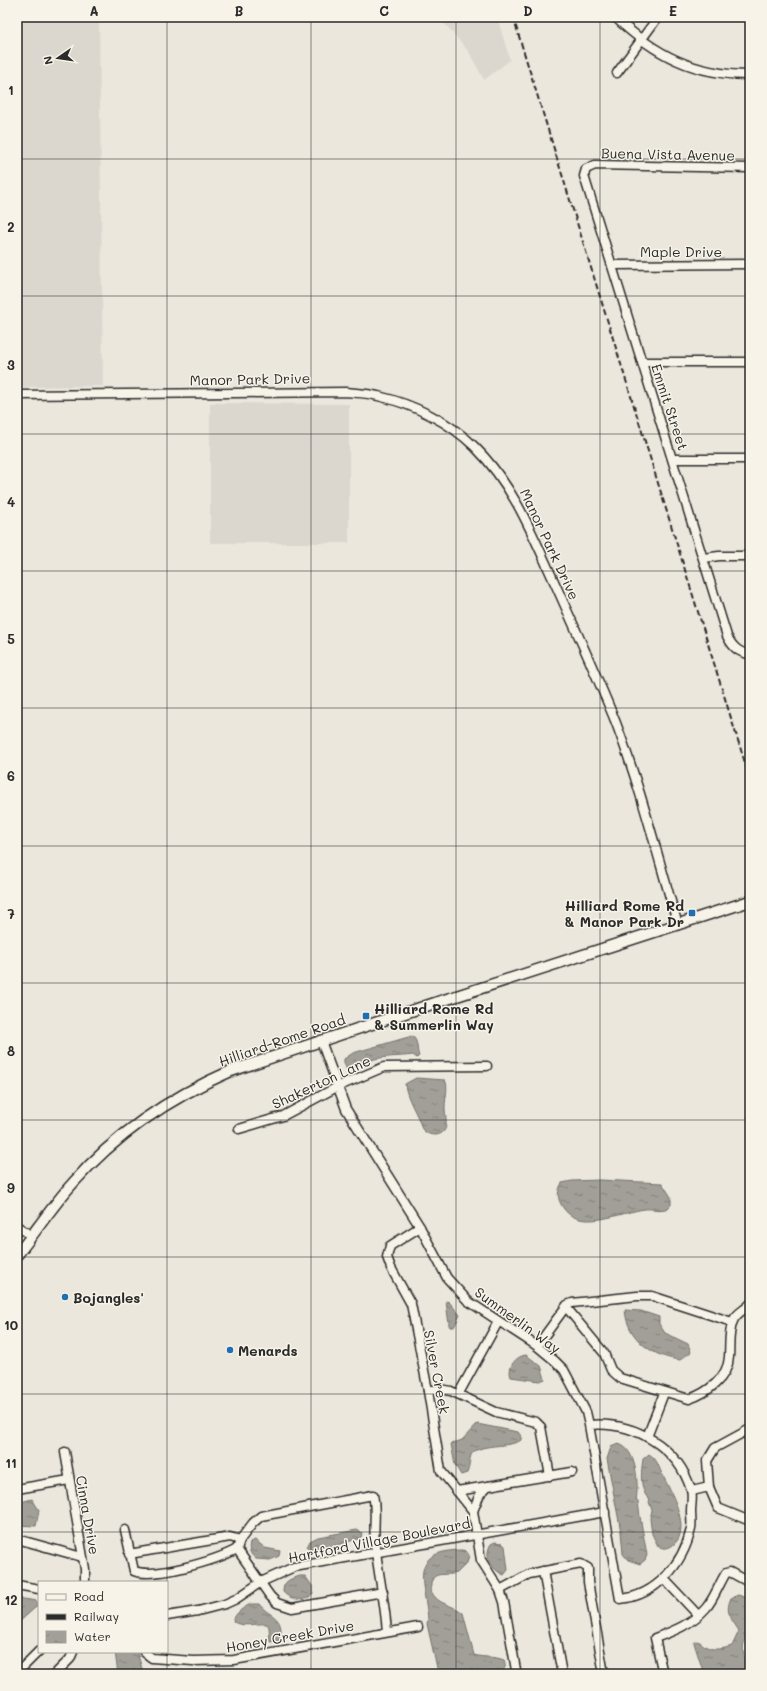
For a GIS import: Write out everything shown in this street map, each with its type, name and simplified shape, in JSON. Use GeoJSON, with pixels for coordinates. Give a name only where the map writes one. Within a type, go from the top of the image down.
{"type":"FeatureCollection","features":[{"type":"Feature","properties":{"kind":"main road","name":"Hilliard-Rome Road"},"geometry":{"type":"LineString","coordinates":[[17,1255],[80,1175],[112,1144],[149,1115],[187,1092],[214,1079],[322,1041],[750,901]]}},
{"type":"Feature","properties":{"kind":"street"},"geometry":{"type":"LineString","coordinates":[[615,17],[641,40],[658,51],[684,64],[721,74],[750,75]]}},
{"type":"Feature","properties":{"kind":"street"},"geometry":{"type":"LineString","coordinates":[[617,73],[658,17]]}},
{"type":"Feature","properties":{"kind":"street","name":"Buena Vista Avenue"},"geometry":{"type":"LineString","coordinates":[[586,169],[595,165],[750,168]]}},
{"type":"Feature","properties":{"kind":"street","name":"Emmit Street"},"geometry":{"type":"LineString","coordinates":[[586,169],[585,181],[704,558],[727,636],[731,644],[738,651],[750,654]]}},
{"type":"Feature","properties":{"kind":"street","name":"Maple Drive"},"geometry":{"type":"LineString","coordinates":[[612,265],[750,264]]}},
{"type":"Feature","properties":{"kind":"street"},"geometry":{"type":"LineString","coordinates":[[642,362],[750,362]]}},
{"type":"Feature","properties":{"kind":"street","name":"Manor Park Drive"},"geometry":{"type":"LineString","coordinates":[[17,395],[345,392],[378,396],[400,403],[425,413],[460,435],[494,467],[508,486],[529,526],[564,604],[616,724],[678,925]]}},
{"type":"Feature","properties":{"kind":"street"},"geometry":{"type":"LineString","coordinates":[[673,459],[750,459]]}},
{"type":"Feature","properties":{"kind":"street"},"geometry":{"type":"LineString","coordinates":[[704,558],[719,556],[750,556]]}},
{"type":"Feature","properties":{"kind":"street","name":"Summerlin Way"},"geometry":{"type":"LineString","coordinates":[[322,1041],[346,1110],[420,1227],[448,1278],[468,1301],[498,1322],[537,1346],[564,1370],[586,1412],[620,1599],[632,1598],[665,1580]]}},
{"type":"Feature","properties":{"kind":"street","name":"Shakerton Lane"},"geometry":{"type":"LineString","coordinates":[[239,1129],[283,1116],[337,1087],[371,1071],[384,1067],[487,1066]]}},
{"type":"Feature","properties":{"kind":"street"},"geometry":{"type":"LineString","coordinates":[[17,1226],[32,1236]]}},
{"type":"Feature","properties":{"kind":"street","name":"Silver Creek"},"geometry":{"type":"LineString","coordinates":[[420,1227],[390,1246],[387,1257],[391,1268],[412,1304],[441,1471],[473,1511],[481,1560],[500,1590]]}},
{"type":"Feature","properties":{"kind":"street"},"geometry":{"type":"LineString","coordinates":[[537,1346],[566,1307],[572,1303],[637,1296],[652,1296],[732,1322]]}},
{"type":"Feature","properties":{"kind":"street"},"geometry":{"type":"LineString","coordinates":[[566,1307],[604,1353],[611,1370],[620,1378],[664,1393],[689,1399],[699,1395],[723,1377],[729,1358],[728,1343],[732,1322],[750,1304]]}},
{"type":"Feature","properties":{"kind":"street"},"geometry":{"type":"LineString","coordinates":[[459,1393],[498,1322]]}},
{"type":"Feature","properties":{"kind":"street"},"geometry":{"type":"LineString","coordinates":[[428,1391],[439,1389],[459,1393],[496,1412],[536,1422],[541,1427],[550,1476]]}},
{"type":"Feature","properties":{"kind":"street"},"geometry":{"type":"LineString","coordinates":[[647,1437],[664,1393]]}},
{"type":"Feature","properties":{"kind":"street"},"geometry":{"type":"LineString","coordinates":[[589,1425],[600,1424],[628,1428],[647,1437],[674,1458],[685,1476],[692,1492],[691,1529],[679,1560],[665,1580],[698,1615]]}},
{"type":"Feature","properties":{"kind":"street"},"geometry":{"type":"LineString","coordinates":[[750,1429],[716,1448],[707,1461],[709,1487],[718,1508],[750,1521]]}},
{"type":"Feature","properties":{"kind":"street","name":"Cinna Drive"},"geometry":{"type":"LineString","coordinates":[[65,1452],[68,1480],[85,1581]]}},
{"type":"Feature","properties":{"kind":"street"},"geometry":{"type":"LineString","coordinates":[[457,1491],[572,1472]]}},
{"type":"Feature","properties":{"kind":"street"},"geometry":{"type":"LineString","coordinates":[[17,1489],[68,1480]]}},
{"type":"Feature","properties":{"kind":"street"},"geometry":{"type":"LineString","coordinates":[[473,1511],[480,1494],[488,1486]]}},
{"type":"Feature","properties":{"kind":"street"},"geometry":{"type":"LineString","coordinates":[[692,1492],[709,1487]]}},
{"type":"Feature","properties":{"kind":"street"},"geometry":{"type":"LineString","coordinates":[[125,1530],[134,1572],[180,1569],[206,1562],[237,1549],[240,1540],[253,1523],[261,1516],[373,1495],[376,1508],[374,1533],[376,1552],[388,1632]]}},
{"type":"Feature","properties":{"kind":"street","name":"Hartford Village Boulevard"},"geometry":{"type":"LineString","coordinates":[[168,1616],[198,1611],[225,1604],[260,1582],[294,1567],[605,1512]]}},
{"type":"Feature","properties":{"kind":"street"},"geometry":{"type":"LineString","coordinates":[[129,1554],[230,1537],[240,1540]]}},
{"type":"Feature","properties":{"kind":"street"},"geometry":{"type":"LineString","coordinates":[[17,1539],[82,1557]]}},
{"type":"Feature","properties":{"kind":"street"},"geometry":{"type":"LineString","coordinates":[[237,1549],[277,1603],[292,1608],[383,1592]]}},
{"type":"Feature","properties":{"kind":"street"},"geometry":{"type":"LineString","coordinates":[[514,1674],[516,1670],[500,1590],[529,1574],[581,1564],[588,1568],[588,1582],[604,1674]]}},
{"type":"Feature","properties":{"kind":"street"},"geometry":{"type":"LineString","coordinates":[[543,1571],[562,1674]]}},
{"type":"Feature","properties":{"kind":"street"},"geometry":{"type":"LineString","coordinates":[[663,1674],[655,1638],[688,1625],[707,1607],[726,1573],[730,1572],[750,1583]]}},
{"type":"Feature","properties":{"kind":"street"},"geometry":{"type":"LineString","coordinates":[[17,1586],[38,1589]]}},
{"type":"Feature","properties":{"kind":"street","name":"Honey Creek Drive"},"geometry":{"type":"LineString","coordinates":[[145,1653],[152,1658],[192,1661],[234,1660],[418,1627]]}},
{"type":"Feature","properties":{"kind":"street"},"geometry":{"type":"LineString","coordinates":[[17,1673],[38,1652]]}},
{"type":"Feature","properties":{"kind":"street"},"geometry":{"type":"LineString","coordinates":[[55,1674],[70,1659],[73,1653]]}},
{"type":"Feature","properties":{"kind":"shaded area"},"geometry":{"type":"Polygon","coordinates":[[[17,17],[99,17],[103,386],[17,387],[17,17]]]}},
{"type":"Feature","properties":{"kind":"shaded area"},"geometry":{"type":"Polygon","coordinates":[[[439,17],[497,17],[510,60],[484,80],[469,52],[439,17]]]}},
{"type":"Feature","properties":{"kind":"shaded area"},"geometry":{"type":"Polygon","coordinates":[[[210,403],[349,404],[349,543],[210,543],[210,403]]]}},
{"type":"Feature","properties":{"kind":"water"},"geometry":{"type":"Polygon","coordinates":[[[412,1036],[416,1043],[419,1056],[417,1058],[413,1055],[381,1058],[368,1061],[347,1070],[344,1059],[353,1053],[412,1036]]]}},
{"type":"Feature","properties":{"kind":"water"},"geometry":{"type":"Polygon","coordinates":[[[416,1078],[445,1080],[447,1086],[445,1107],[446,1124],[444,1131],[441,1134],[431,1135],[422,1129],[405,1084],[416,1078]]]}},
{"type":"Feature","properties":{"kind":"water"},"geometry":{"type":"Polygon","coordinates":[[[600,1180],[662,1183],[671,1197],[671,1205],[662,1210],[645,1209],[612,1217],[589,1220],[578,1219],[569,1214],[562,1206],[558,1197],[558,1192],[562,1183],[572,1181],[600,1180]]]}},
{"type":"Feature","properties":{"kind":"water"},"geometry":{"type":"Polygon","coordinates":[[[446,1301],[449,1302],[460,1315],[454,1327],[450,1327],[449,1325],[446,1301]]]}},
{"type":"Feature","properties":{"kind":"water"},"geometry":{"type":"Polygon","coordinates":[[[625,1310],[641,1311],[659,1317],[659,1324],[665,1333],[688,1344],[691,1352],[680,1360],[651,1351],[636,1338],[627,1320],[625,1310]]]}},
{"type":"Feature","properties":{"kind":"water"},"geometry":{"type":"Polygon","coordinates":[[[526,1355],[541,1366],[545,1379],[540,1381],[511,1377],[510,1369],[513,1363],[519,1357],[526,1355]]]}},
{"type":"Feature","properties":{"kind":"water"},"geometry":{"type":"Polygon","coordinates":[[[477,1424],[518,1432],[521,1436],[521,1440],[510,1444],[487,1447],[474,1451],[471,1455],[467,1473],[461,1475],[455,1465],[451,1444],[462,1440],[477,1424]]]}},
{"type":"Feature","properties":{"kind":"water"},"geometry":{"type":"Polygon","coordinates":[[[618,1444],[629,1452],[633,1460],[637,1477],[636,1500],[638,1502],[647,1555],[645,1560],[640,1564],[628,1560],[623,1554],[621,1532],[607,1459],[611,1447],[618,1444]]]}},
{"type":"Feature","properties":{"kind":"water"},"geometry":{"type":"Polygon","coordinates":[[[649,1454],[656,1460],[678,1510],[680,1520],[681,1530],[679,1538],[673,1545],[667,1548],[658,1546],[652,1534],[650,1519],[652,1510],[649,1502],[650,1500],[646,1496],[642,1486],[641,1475],[643,1459],[649,1454]]]}},
{"type":"Feature","properties":{"kind":"water"},"geometry":{"type":"Polygon","coordinates":[[[32,1499],[39,1510],[36,1526],[17,1525],[17,1503],[32,1499]]]}},
{"type":"Feature","properties":{"kind":"water"},"geometry":{"type":"Polygon","coordinates":[[[357,1530],[362,1533],[361,1537],[358,1539],[315,1551],[310,1550],[307,1547],[310,1541],[318,1537],[357,1530]]]}},
{"type":"Feature","properties":{"kind":"water"},"geometry":{"type":"Polygon","coordinates":[[[255,1540],[265,1548],[280,1551],[279,1556],[270,1560],[256,1559],[249,1550],[250,1542],[255,1540]]]}},
{"type":"Feature","properties":{"kind":"water"},"geometry":{"type":"Polygon","coordinates":[[[495,1542],[502,1543],[505,1546],[508,1570],[504,1575],[496,1570],[488,1558],[491,1544],[495,1542]]]}},
{"type":"Feature","properties":{"kind":"water"},"geometry":{"type":"Polygon","coordinates":[[[466,1551],[469,1555],[467,1563],[457,1573],[435,1576],[431,1584],[431,1591],[438,1600],[463,1613],[474,1655],[504,1660],[505,1667],[500,1672],[439,1674],[437,1668],[427,1624],[428,1619],[423,1571],[426,1563],[433,1556],[444,1552],[466,1551]]]}},
{"type":"Feature","properties":{"kind":"water"},"geometry":{"type":"Polygon","coordinates":[[[300,1576],[305,1576],[313,1587],[313,1593],[307,1598],[303,1599],[286,1595],[283,1592],[283,1588],[286,1582],[300,1576]]]}},
{"type":"Feature","properties":{"kind":"water"},"geometry":{"type":"Polygon","coordinates":[[[738,1595],[750,1599],[750,1634],[746,1638],[743,1648],[748,1674],[704,1674],[694,1643],[697,1641],[708,1648],[715,1649],[722,1649],[732,1646],[739,1631],[730,1616],[728,1608],[731,1598],[738,1595]]]}},
{"type":"Feature","properties":{"kind":"water"},"geometry":{"type":"Polygon","coordinates":[[[17,1598],[37,1601],[37,1606],[17,1624],[17,1598]]]}},
{"type":"Feature","properties":{"kind":"water"},"geometry":{"type":"Polygon","coordinates":[[[251,1604],[259,1604],[263,1609],[276,1618],[280,1626],[280,1640],[270,1642],[269,1627],[267,1624],[244,1625],[233,1621],[240,1611],[251,1604]]]}},
{"type":"Feature","properties":{"kind":"water"},"geometry":{"type":"Polygon","coordinates":[[[115,1653],[137,1653],[143,1672],[150,1674],[118,1674],[115,1653]]]}},
{"type":"Feature","properties":{"kind":"railway"},"geometry":{"type":"LineString","coordinates":[[513,17],[750,779]]}},
{"type":"Feature","properties":{"kind":"place","name":"Hilliard Rome Rd & Manor Park Dr"},"geometry":{"type":"Point","coordinates":[692,913]}},
{"type":"Feature","properties":{"kind":"place","name":"Hilliard Rome Rd & Summerlin Way"},"geometry":{"type":"Point","coordinates":[366,1016]}},
{"type":"Feature","properties":{"kind":"place","name":"Bojangles'"},"geometry":{"type":"Point","coordinates":[65,1297]}},
{"type":"Feature","properties":{"kind":"place","name":"Menards"},"geometry":{"type":"Point","coordinates":[230,1350]}}]}
